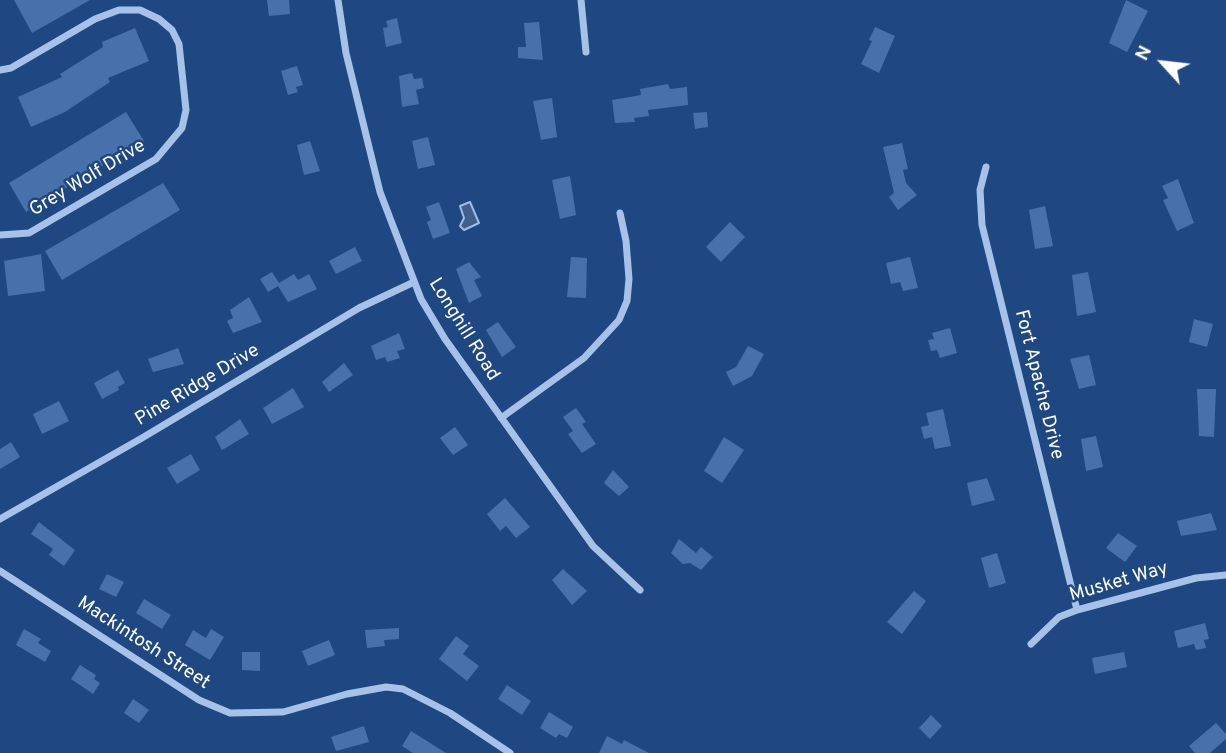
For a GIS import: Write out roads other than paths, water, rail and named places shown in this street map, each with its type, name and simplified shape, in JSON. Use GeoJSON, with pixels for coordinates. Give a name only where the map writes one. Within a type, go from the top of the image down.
{"type":"FeatureCollection","features":[{"type":"Feature","properties":{"kind":"street","name":"Longhill Road"},"geometry":{"type":"LineString","coordinates":[[338,0],[345,53],[380,192],[414,282],[445,339],[593,546],[640,590]]}},
{"type":"Feature","properties":{"kind":"street"},"geometry":{"type":"LineString","coordinates":[[581,0],[586,52]]}},
{"type":"Feature","properties":{"kind":"street","name":"Grey Wolf Drive"},"geometry":{"type":"LineString","coordinates":[[0,70],[11,68],[95,19],[119,10],[140,10],[159,19],[172,30],[179,44],[186,110],[182,128],[156,159],[29,233],[0,235]]}},
{"type":"Feature","properties":{"kind":"street","name":"Fort Apache Drive"},"geometry":{"type":"LineString","coordinates":[[986,167],[980,190],[982,225],[1077,610]]}},
{"type":"Feature","properties":{"kind":"street"},"geometry":{"type":"LineString","coordinates":[[501,418],[584,358],[619,320],[627,301],[629,279],[628,250],[620,213]]}},
{"type":"Feature","properties":{"kind":"street","name":"Pine Ridge Drive"},"geometry":{"type":"LineString","coordinates":[[0,519],[142,438],[359,308],[414,282]]}},
{"type":"Feature","properties":{"kind":"street","name":"Mackintosh Street"},"geometry":{"type":"LineString","coordinates":[[0,572],[199,700],[230,713],[283,712],[347,694],[386,687],[402,689],[450,713],[510,753]]}},
{"type":"Feature","properties":{"kind":"street","name":"Musket Way"},"geometry":{"type":"LineString","coordinates":[[1031,644],[1059,617],[1077,610],[1195,578],[1226,575]]}},
{"type":"Feature","properties":{"kind":"water"},"geometry":{"type":"Polygon","coordinates":[[[470,202],[479,223],[464,230],[460,226],[464,218],[460,206],[470,202]]]}}]}
